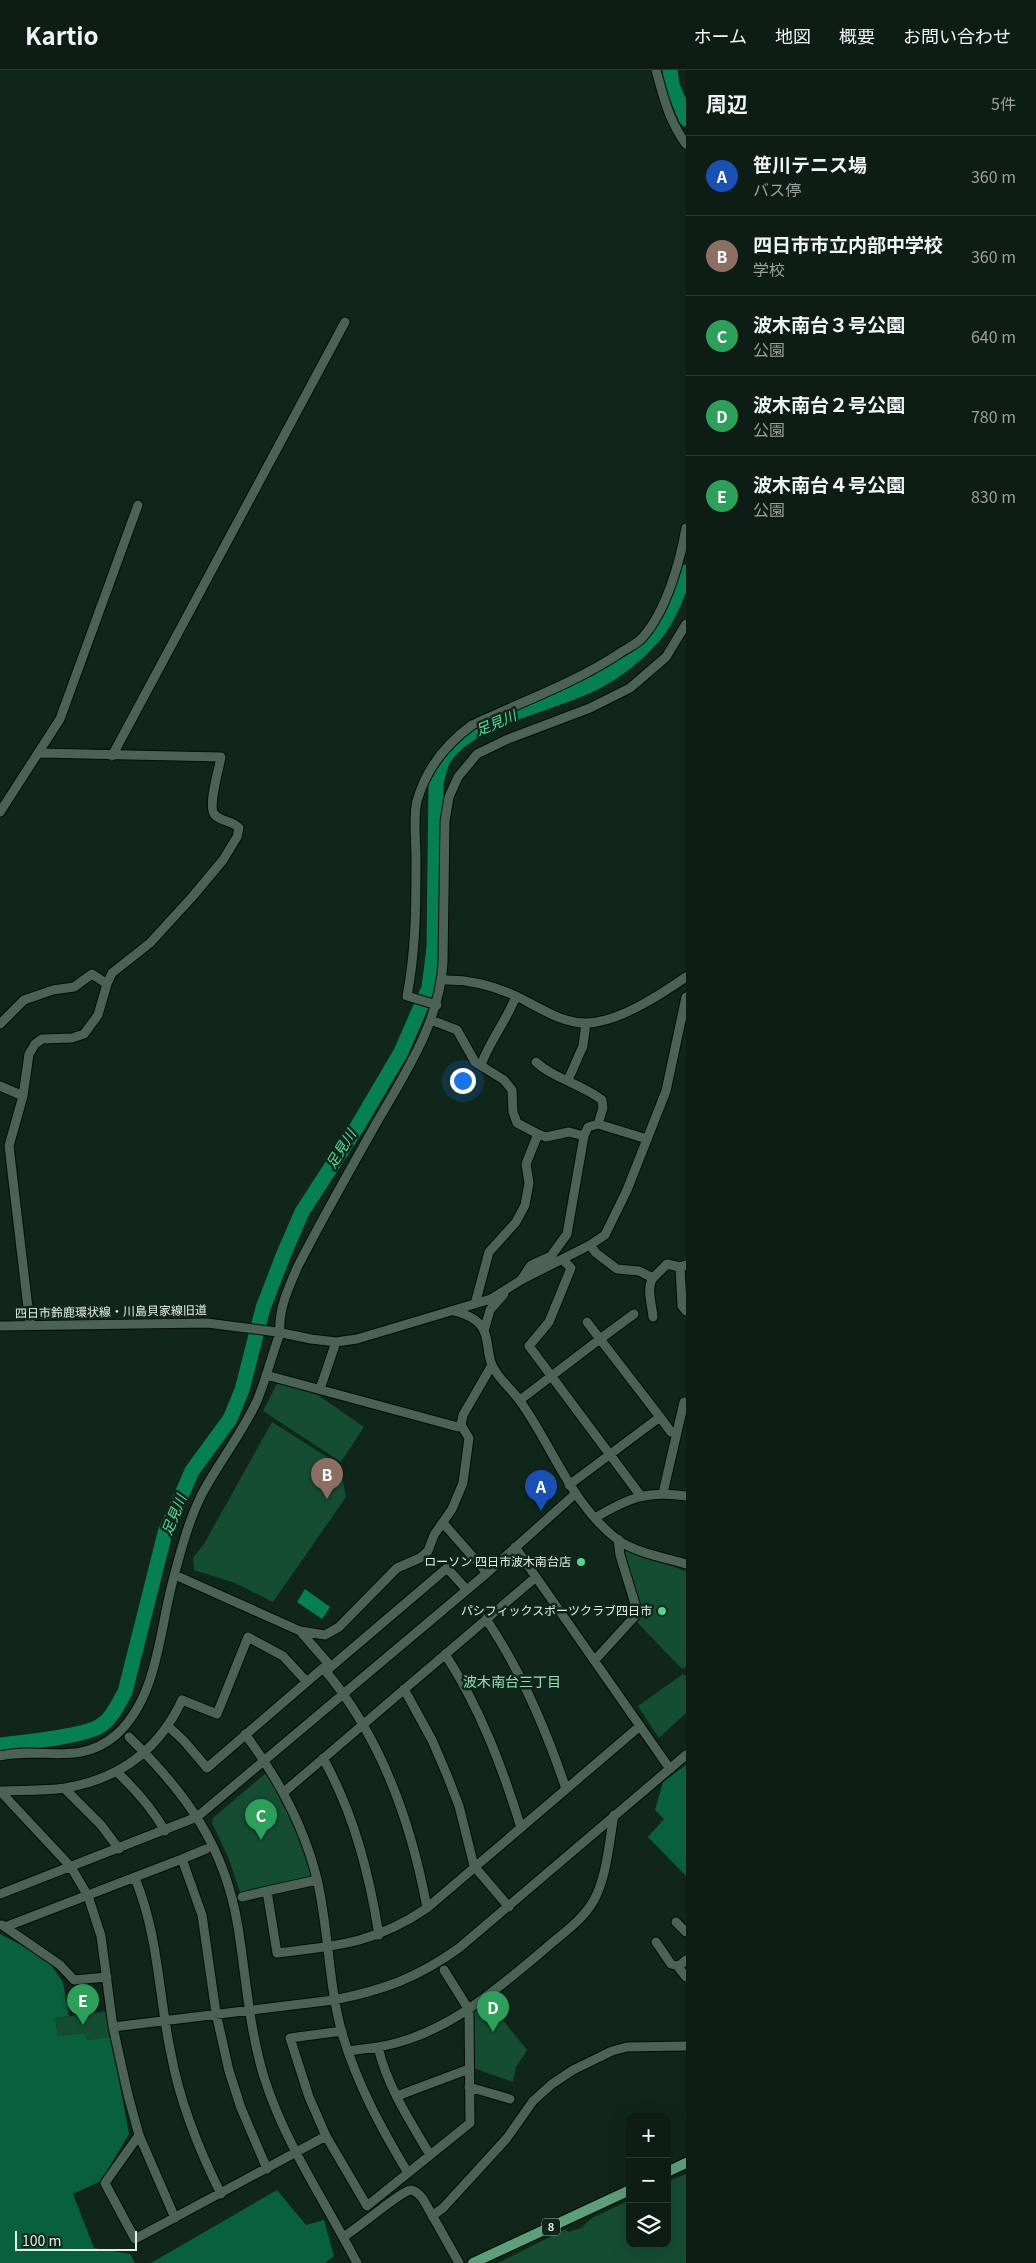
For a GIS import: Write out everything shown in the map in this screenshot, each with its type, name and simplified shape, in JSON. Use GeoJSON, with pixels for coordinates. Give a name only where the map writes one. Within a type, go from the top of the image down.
{"type":"FeatureCollection","features":[{"type":"Feature","properties":{"kind":"main road"},"geometry":{"type":"LineString","coordinates":[[671,2170],[686,2163]]}},
{"type":"Feature","properties":{"kind":"main road","name":"8"},"geometry":{"type":"LineString","coordinates":[[472,2263],[626,2192]]}},
{"type":"Feature","properties":{"kind":"street"},"geometry":{"type":"LineString","coordinates":[[656,70],[667,110],[676,131],[686,144]]}},
{"type":"Feature","properties":{"kind":"street"},"geometry":{"type":"LineString","coordinates":[[112,756],[345,322]]}},
{"type":"Feature","properties":{"kind":"street"},"geometry":{"type":"LineString","coordinates":[[0,812],[60,719],[138,505]]}},
{"type":"Feature","properties":{"kind":"street"},"geometry":{"type":"LineString","coordinates":[[436,1005],[407,996],[412,966],[416,911],[417,803],[427,774],[455,737],[472,725],[605,663],[642,638],[655,618],[669,588],[680,556],[686,528]]}},
{"type":"Feature","properties":{"kind":"street"},"geometry":{"type":"LineString","coordinates":[[0,1756],[72,1754],[87,1751],[116,1735],[130,1719],[152,1675],[175,1575],[189,1526],[202,1494],[237,1439],[257,1401],[278,1332],[284,1300],[298,1266],[410,1064],[431,1020],[442,980],[445,821],[449,797],[458,777],[477,754],[508,739],[590,708],[630,688],[666,657],[686,624]]}},
{"type":"Feature","properties":{"kind":"street"},"geometry":{"type":"LineString","coordinates":[[30,1325],[8,1146],[23,1096],[29,1054],[35,1044],[42,1039],[72,1038],[84,1034],[98,1014],[106,984],[112,973],[150,944],[193,896],[223,860],[237,837],[239,828],[234,823],[216,818],[212,812],[211,803],[218,780],[221,757],[38,753]]}},
{"type":"Feature","properties":{"kind":"street"},"geometry":{"type":"LineString","coordinates":[[0,1024],[24,1000],[32,996],[74,987],[92,974],[106,984]]}},
{"type":"Feature","properties":{"kind":"street"},"geometry":{"type":"LineString","coordinates":[[442,980],[479,983],[516,996],[567,1020],[586,1024],[630,1010],[661,994],[686,977]]}},
{"type":"Feature","properties":{"kind":"street"},"geometry":{"type":"LineString","coordinates":[[482,1065],[493,1039],[511,1010],[516,996]]}},
{"type":"Feature","properties":{"kind":"street"},"geometry":{"type":"LineString","coordinates":[[557,1260],[590,1245],[605,1235],[627,1190],[666,1091],[686,997]]}},
{"type":"Feature","properties":{"kind":"street"},"geometry":{"type":"LineString","coordinates":[[431,1020],[457,1030],[475,1062],[504,1080],[512,1090],[512,1112],[517,1123],[546,1137],[569,1132],[584,1136]]}},
{"type":"Feature","properties":{"kind":"street"},"geometry":{"type":"LineString","coordinates":[[568,1080],[583,1046],[586,1024]]}},
{"type":"Feature","properties":{"kind":"street"},"geometry":{"type":"LineString","coordinates":[[536,1062],[544,1070],[568,1080],[602,1100],[603,1108],[598,1124]]}},
{"type":"Feature","properties":{"kind":"street"},"geometry":{"type":"LineString","coordinates":[[0,1086],[23,1096]]}},
{"type":"Feature","properties":{"kind":"street"},"geometry":{"type":"LineString","coordinates":[[557,1260],[570,1228],[584,1136],[591,1125],[598,1124],[647,1138]]}},
{"type":"Feature","properties":{"kind":"street"},"geometry":{"type":"LineString","coordinates":[[475,1304],[489,1252],[516,1222],[526,1206],[529,1183],[526,1164],[538,1134]]}},
{"type":"Feature","properties":{"kind":"street"},"geometry":{"type":"LineString","coordinates":[[590,1245],[596,1253],[617,1269],[638,1271],[653,1278]]}},
{"type":"Feature","properties":{"kind":"street"},"geometry":{"type":"LineString","coordinates":[[557,1260],[571,1268],[556,1309],[549,1322],[528,1346],[640,1495]]}},
{"type":"Feature","properties":{"kind":"street","name":"四日市鈴鹿環状線・川島貝家線旧道"},"geometry":{"type":"LineString","coordinates":[[0,1326],[194,1322],[278,1332],[336,1342],[357,1339],[491,1299],[510,1289],[521,1280],[531,1265],[557,1260]]}},
{"type":"Feature","properties":{"kind":"street"},"geometry":{"type":"LineString","coordinates":[[653,1317],[649,1291],[653,1278],[667,1264],[683,1266],[682,1306],[686,1311]]}},
{"type":"Feature","properties":{"kind":"street"},"geometry":{"type":"LineString","coordinates":[[484,1331],[490,1310],[510,1289]]}},
{"type":"Feature","properties":{"kind":"street"},"geometry":{"type":"LineString","coordinates":[[451,1310],[473,1318],[484,1331],[492,1365],[520,1400],[569,1485],[595,1518],[626,1545],[686,1564]]}},
{"type":"Feature","properties":{"kind":"street"},"geometry":{"type":"LineString","coordinates":[[520,1400],[634,1314]]}},
{"type":"Feature","properties":{"kind":"street"},"geometry":{"type":"LineString","coordinates":[[588,1322],[671,1432]]}},
{"type":"Feature","properties":{"kind":"street"},"geometry":{"type":"LineString","coordinates":[[320,1389],[336,1342]]}},
{"type":"Feature","properties":{"kind":"street"},"geometry":{"type":"LineString","coordinates":[[175,1575],[300,1631],[325,1635],[339,1627],[397,1568],[420,1558],[428,1551],[434,1535],[452,1509],[463,1483],[469,1438],[461,1425],[463,1415],[492,1365]]}},
{"type":"Feature","properties":{"kind":"street"},"geometry":{"type":"LineString","coordinates":[[266,1374],[458,1426],[461,1425]]}},
{"type":"Feature","properties":{"kind":"street"},"geometry":{"type":"LineString","coordinates":[[663,1493],[684,1402]]}},
{"type":"Feature","properties":{"kind":"street"},"geometry":{"type":"LineString","coordinates":[[569,1485],[660,1417]]}},
{"type":"Feature","properties":{"kind":"street"},"geometry":{"type":"LineString","coordinates":[[595,1518],[616,1505],[640,1495],[663,1493],[686,1496]]}},
{"type":"Feature","properties":{"kind":"street"},"geometry":{"type":"LineString","coordinates":[[0,1894],[197,1817],[487,1573],[575,1494]]}},
{"type":"Feature","properties":{"kind":"street"},"geometry":{"type":"LineString","coordinates":[[443,1523],[487,1573]]}},
{"type":"Feature","properties":{"kind":"street"},"geometry":{"type":"LineString","coordinates":[[595,1660],[636,1615],[636,1607],[620,1555],[618,1539]]}},
{"type":"Feature","properties":{"kind":"street"},"geometry":{"type":"LineString","coordinates":[[515,1547],[670,1769]]}},
{"type":"Feature","properties":{"kind":"street"},"geometry":{"type":"LineString","coordinates":[[168,1726],[184,1740],[207,1768],[307,1682],[447,1568],[466,1589]]}},
{"type":"Feature","properties":{"kind":"street"},"geometry":{"type":"LineString","coordinates":[[284,1792],[536,1576]]}},
{"type":"Feature","properties":{"kind":"street"},"geometry":{"type":"LineString","coordinates":[[486,1619],[503,1644],[528,1690],[545,1729],[566,1789]]}},
{"type":"Feature","properties":{"kind":"street"},"geometry":{"type":"LineString","coordinates":[[300,1631],[326,1667],[362,1724],[386,1767],[403,1810],[416,1854],[427,1908]]}},
{"type":"Feature","properties":{"kind":"street"},"geometry":{"type":"LineString","coordinates":[[0,1791],[64,1788],[92,1782],[117,1772],[145,1753],[168,1726],[182,1700],[217,1714],[248,1638],[283,1656],[307,1682]]}},
{"type":"Feature","properties":{"kind":"street"},"geometry":{"type":"LineString","coordinates":[[446,1654],[476,1708],[492,1742],[521,1828]]}},
{"type":"Feature","properties":{"kind":"street"},"geometry":{"type":"LineString","coordinates":[[404,1689],[432,1740],[447,1775],[459,1806],[474,1866],[508,1907]]}},
{"type":"Feature","properties":{"kind":"street"},"geometry":{"type":"LineString","coordinates":[[267,1892],[277,1953],[346,1945],[379,1935],[427,1908],[640,1726]]}},
{"type":"Feature","properties":{"kind":"street"},"geometry":{"type":"LineString","coordinates":[[245,1734],[265,1760],[284,1792],[303,1836],[317,1880],[334,2000],[342,2032],[373,2114],[408,2173]]}},
{"type":"Feature","properties":{"kind":"street"},"geometry":{"type":"LineString","coordinates":[[129,1737],[175,1784],[197,1817],[216,1853],[232,1900],[238,1927],[249,2010],[264,2077],[283,2128],[295,2153],[357,2263]]}},
{"type":"Feature","properties":{"kind":"street"},"geometry":{"type":"LineString","coordinates":[[113,2027],[334,2000],[370,1993],[414,1976],[439,1963],[459,1948],[686,1755]]}},
{"type":"Feature","properties":{"kind":"street"},"geometry":{"type":"LineString","coordinates":[[323,1758],[336,1783],[358,1838],[368,1873],[379,1935]]}},
{"type":"Feature","properties":{"kind":"street"},"geometry":{"type":"LineString","coordinates":[[117,1772],[155,1812],[165,1831]]}},
{"type":"Feature","properties":{"kind":"street"},"geometry":{"type":"LineString","coordinates":[[64,1788],[101,1825],[118,1849]]}},
{"type":"Feature","properties":{"kind":"street"},"geometry":{"type":"LineString","coordinates":[[0,1791],[71,1867],[88,1896],[98,1921],[113,2027],[139,2135],[175,2218]]}},
{"type":"Feature","properties":{"kind":"street"},"geometry":{"type":"LineString","coordinates":[[348,2051],[378,2047],[418,2035],[469,2010],[581,1918],[589,1908],[599,1888],[614,1815]]}},
{"type":"Feature","properties":{"kind":"street"},"geometry":{"type":"LineString","coordinates":[[2,1926],[88,1896],[206,1849]]}},
{"type":"Feature","properties":{"kind":"street"},"geometry":{"type":"LineString","coordinates":[[182,1859],[202,1916],[216,2013],[234,2089],[268,2169]]}},
{"type":"Feature","properties":{"kind":"street"},"geometry":{"type":"LineString","coordinates":[[135,1878],[151,1924],[164,2020],[179,2087],[203,2156],[221,2194]]}},
{"type":"Feature","properties":{"kind":"street"},"geometry":{"type":"LineString","coordinates":[[242,1897],[317,1880]]}},
{"type":"Feature","properties":{"kind":"street"},"geometry":{"type":"LineString","coordinates":[[676,1922],[686,1932]]}},
{"type":"Feature","properties":{"kind":"street"},"geometry":{"type":"LineString","coordinates":[[2,1926],[60,1965],[74,1980],[107,1976]]}},
{"type":"Feature","properties":{"kind":"street"},"geometry":{"type":"LineString","coordinates":[[656,1942],[671,1964],[683,1963]]}},
{"type":"Feature","properties":{"kind":"street"},"geometry":{"type":"LineString","coordinates":[[683,1963],[678,1967],[686,1977]]}},
{"type":"Feature","properties":{"kind":"street"},"geometry":{"type":"LineString","coordinates":[[342,2032],[290,2038],[309,2097],[326,2136],[367,2206],[470,2123],[469,2010],[444,1970]]}},
{"type":"Feature","properties":{"kind":"street"},"geometry":{"type":"LineString","coordinates":[[432,2216],[443,2208],[507,2138],[532,2101],[552,2084],[596,2059],[627,2047],[686,2046]]}},
{"type":"Feature","properties":{"kind":"street"},"geometry":{"type":"LineString","coordinates":[[378,2047],[397,2096],[430,2155]]}},
{"type":"Feature","properties":{"kind":"street"},"geometry":{"type":"LineString","coordinates":[[397,2096],[469,2069]]}},
{"type":"Feature","properties":{"kind":"street"},"geometry":{"type":"LineString","coordinates":[[469,2087],[510,2099]]}},
{"type":"Feature","properties":{"kind":"street"},"geometry":{"type":"LineString","coordinates":[[139,2135],[105,2183],[135,2240],[326,2136]]}},
{"type":"Feature","properties":{"kind":"street"},"geometry":{"type":"LineString","coordinates":[[344,2237],[355,2231],[406,2191],[416,2192],[420,2195],[459,2263]]}},
{"type":"Feature","properties":{"kind":"shaded area"},"geometry":{"type":"Polygon","coordinates":[[[278,1382],[309,1389],[364,1427],[341,1462],[263,1411],[278,1382]]]}},
{"type":"Feature","properties":{"kind":"shaded area"},"geometry":{"type":"Polygon","coordinates":[[[272,1422],[340,1465],[346,1497],[273,1602],[235,1583],[194,1570],[193,1558],[204,1544],[272,1422]]]}},
{"type":"Feature","properties":{"kind":"shaded area","name":"パシフィックスポーツクラブ四日市"},"geometry":{"type":"Polygon","coordinates":[[[623,1549],[686,1571],[686,1667],[682,1669],[635,1620],[623,1549]]]}},
{"type":"Feature","properties":{"kind":"shaded area"},"geometry":{"type":"Polygon","coordinates":[[[305,1589],[330,1607],[322,1619],[297,1602],[305,1589]]]}},
{"type":"Feature","properties":{"kind":"shaded area"},"geometry":{"type":"Polygon","coordinates":[[[683,1674],[686,1676],[686,1713],[659,1738],[638,1706],[683,1674]]]}},
{"type":"Feature","properties":{"kind":"shaded area"},"geometry":{"type":"Polygon","coordinates":[[[686,1765],[686,1876],[648,1837],[664,1819],[655,1810],[663,1782],[686,1765]]]}},
{"type":"Feature","properties":{"kind":"shaded area"},"geometry":{"type":"Polygon","coordinates":[[[265,1774],[269,1774],[283,1798],[312,1874],[310,1878],[241,1895],[229,1859],[212,1823],[213,1818],[265,1774]]]}},
{"type":"Feature","properties":{"kind":"shaded area"},"geometry":{"type":"Polygon","coordinates":[[[0,1934],[46,1958],[63,1982],[69,2016],[55,2018],[58,2036],[84,2033],[88,2040],[111,2037],[129,2134],[101,2181],[73,2194],[94,2248],[130,2254],[135,2263],[0,2263],[0,1934]]]}},
{"type":"Feature","properties":{"kind":"shaded area"},"geometry":{"type":"Polygon","coordinates":[[[488,2002],[527,2050],[516,2067],[513,2082],[474,2068],[474,2010],[488,2002]]]}},
{"type":"Feature","properties":{"kind":"shaded area"},"geometry":{"type":"Polygon","coordinates":[[[108,2011],[111,2037],[88,2040],[84,2033],[58,2036],[55,2018],[108,2011]]]}},
{"type":"Feature","properties":{"kind":"shaded area"},"geometry":{"type":"Polygon","coordinates":[[[686,2174],[686,2263],[498,2263],[566,2229],[568,2232],[581,2228],[592,2218],[626,2202],[626,2248],[671,2248],[671,2180],[686,2174]]]}},
{"type":"Feature","properties":{"kind":"shaded area"},"geometry":{"type":"Polygon","coordinates":[[[277,2190],[306,2225],[324,2220],[334,2256],[325,2263],[151,2263],[277,2190]]]}},
{"type":"Feature","properties":{"kind":"waterway","name":"足見川"},"geometry":{"type":"LineString","coordinates":[[670,70],[672,85],[686,119]]}},
{"type":"Feature","properties":{"kind":"waterway","name":"足見川"},"geometry":{"type":"LineString","coordinates":[[0,1745],[37,1741],[92,1730],[108,1719],[125,1692],[165,1533],[192,1471],[230,1419],[242,1390],[263,1308],[283,1256],[302,1212],[357,1127],[401,1052],[429,988],[434,948],[436,783],[444,758],[457,744],[474,732],[515,713],[596,682],[627,662],[647,643],[663,623],[686,572]]}},
{"type":"Feature","properties":{"kind":"place","name":"四日市市立内部中学校"},"geometry":{"type":"Point","coordinates":[327,1499]}},
{"type":"Feature","properties":{"kind":"place","name":"笹川テニス場"},"geometry":{"type":"Point","coordinates":[541,1511]}},
{"type":"Feature","properties":{"kind":"place","name":"ローソン 四日市波木南台店"},"geometry":{"type":"Point","coordinates":[581,1562]}},
{"type":"Feature","properties":{"kind":"place","name":"パシフィックスポーツクラブ四日市"},"geometry":{"type":"Point","coordinates":[662,1611]}},
{"type":"Feature","properties":{"kind":"place","name":"波木南台３号公園"},"geometry":{"type":"Point","coordinates":[261,1840]}},
{"type":"Feature","properties":{"kind":"place","name":"波木南台４号公園"},"geometry":{"type":"Point","coordinates":[83,2025]}},
{"type":"Feature","properties":{"kind":"place","name":"波木南台２号公園"},"geometry":{"type":"Point","coordinates":[493,2032]}},
{"type":"Feature","properties":{"kind":"district","name":"波木南台三丁目"},"geometry":{"type":"Point","coordinates":[512,1682]}}]}
